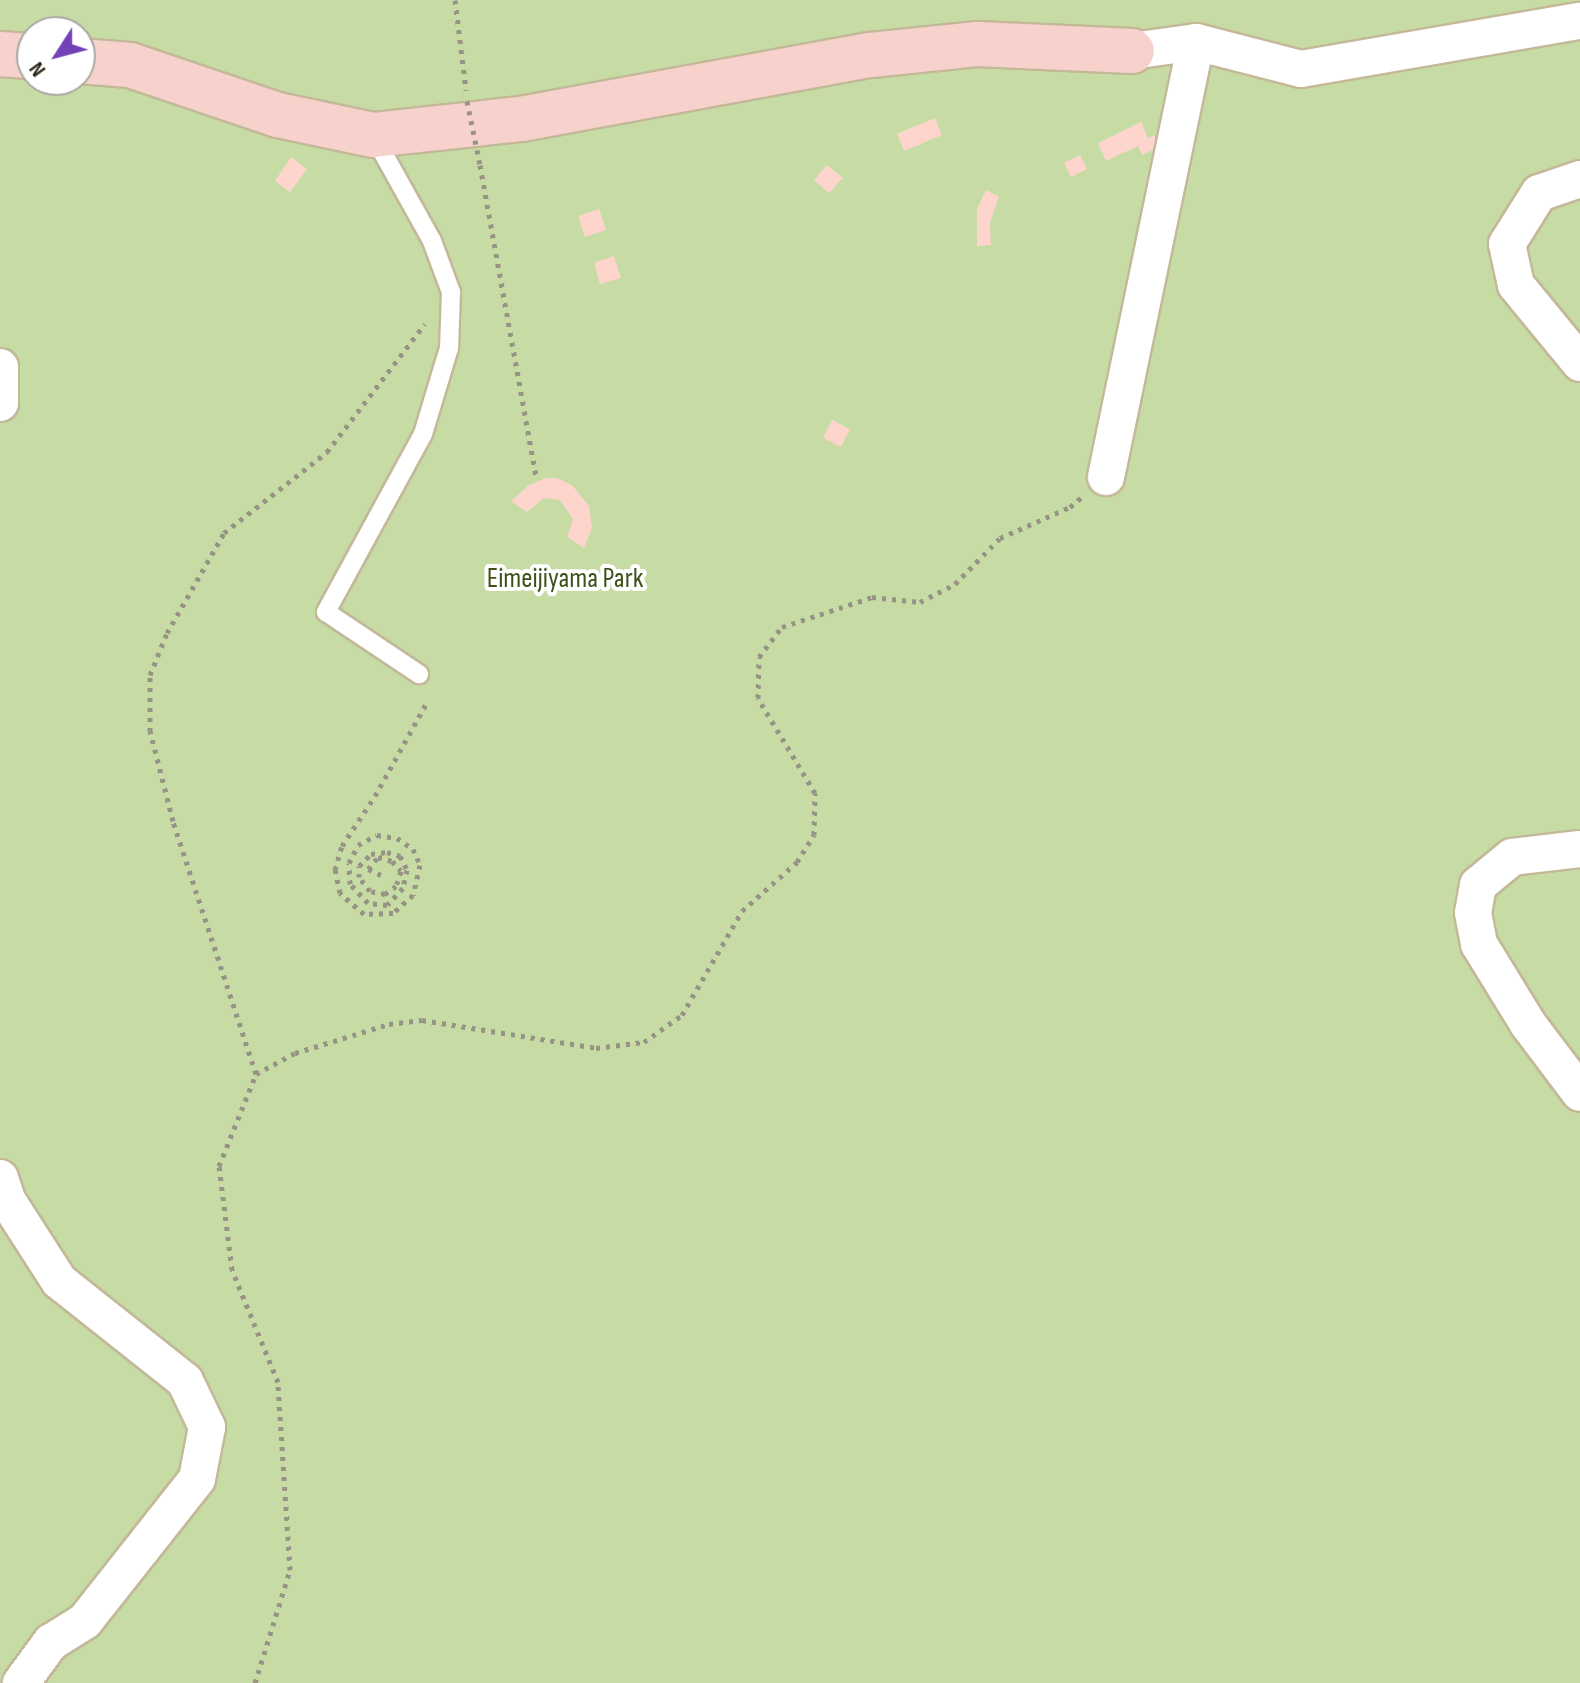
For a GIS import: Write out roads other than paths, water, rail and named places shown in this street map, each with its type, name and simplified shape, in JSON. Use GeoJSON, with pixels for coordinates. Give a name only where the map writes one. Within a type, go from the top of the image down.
{"type":"FeatureCollection","features":[{"type":"Feature","properties":{"kind":"street"},"geometry":{"type":"LineString","coordinates":[[96,62],[130,65],[278,115],[373,135],[521,119],[871,55],[978,44],[1132,51],[1196,42],[1301,69],[1580,21]]}},
{"type":"Feature","properties":{"kind":"street"},"geometry":{"type":"LineString","coordinates":[[1106,477],[1196,42]]}},
{"type":"Feature","properties":{"kind":"street"},"geometry":{"type":"LineString","coordinates":[[1580,179],[1539,193],[1507,244],[1516,285],[1560,343],[1580,363]]}},
{"type":"Feature","properties":{"kind":"street"},"geometry":{"type":"LineString","coordinates":[[0,367],[0,403]]}},
{"type":"Feature","properties":{"kind":"street"},"geometry":{"type":"LineString","coordinates":[[1580,849],[1512,857],[1478,885],[1473,913],[1479,944],[1528,1024],[1580,1093]]}},
{"type":"Feature","properties":{"kind":"street"},"geometry":{"type":"LineString","coordinates":[[0,1178],[7,1200],[59,1281],[185,1381],[207,1427],[197,1479],[85,1621],[51,1642],[21,1683]]}},
{"type":"Feature","properties":{"kind":"lane"},"geometry":{"type":"LineString","coordinates":[[373,135],[432,241],[451,292],[449,348],[423,434],[392,497],[326,612],[419,674]]}},
{"type":"Feature","properties":{"kind":"park label","name":"Eimeijiyama Park"},"geometry":{"type":"Point","coordinates":[565,579]}}]}
